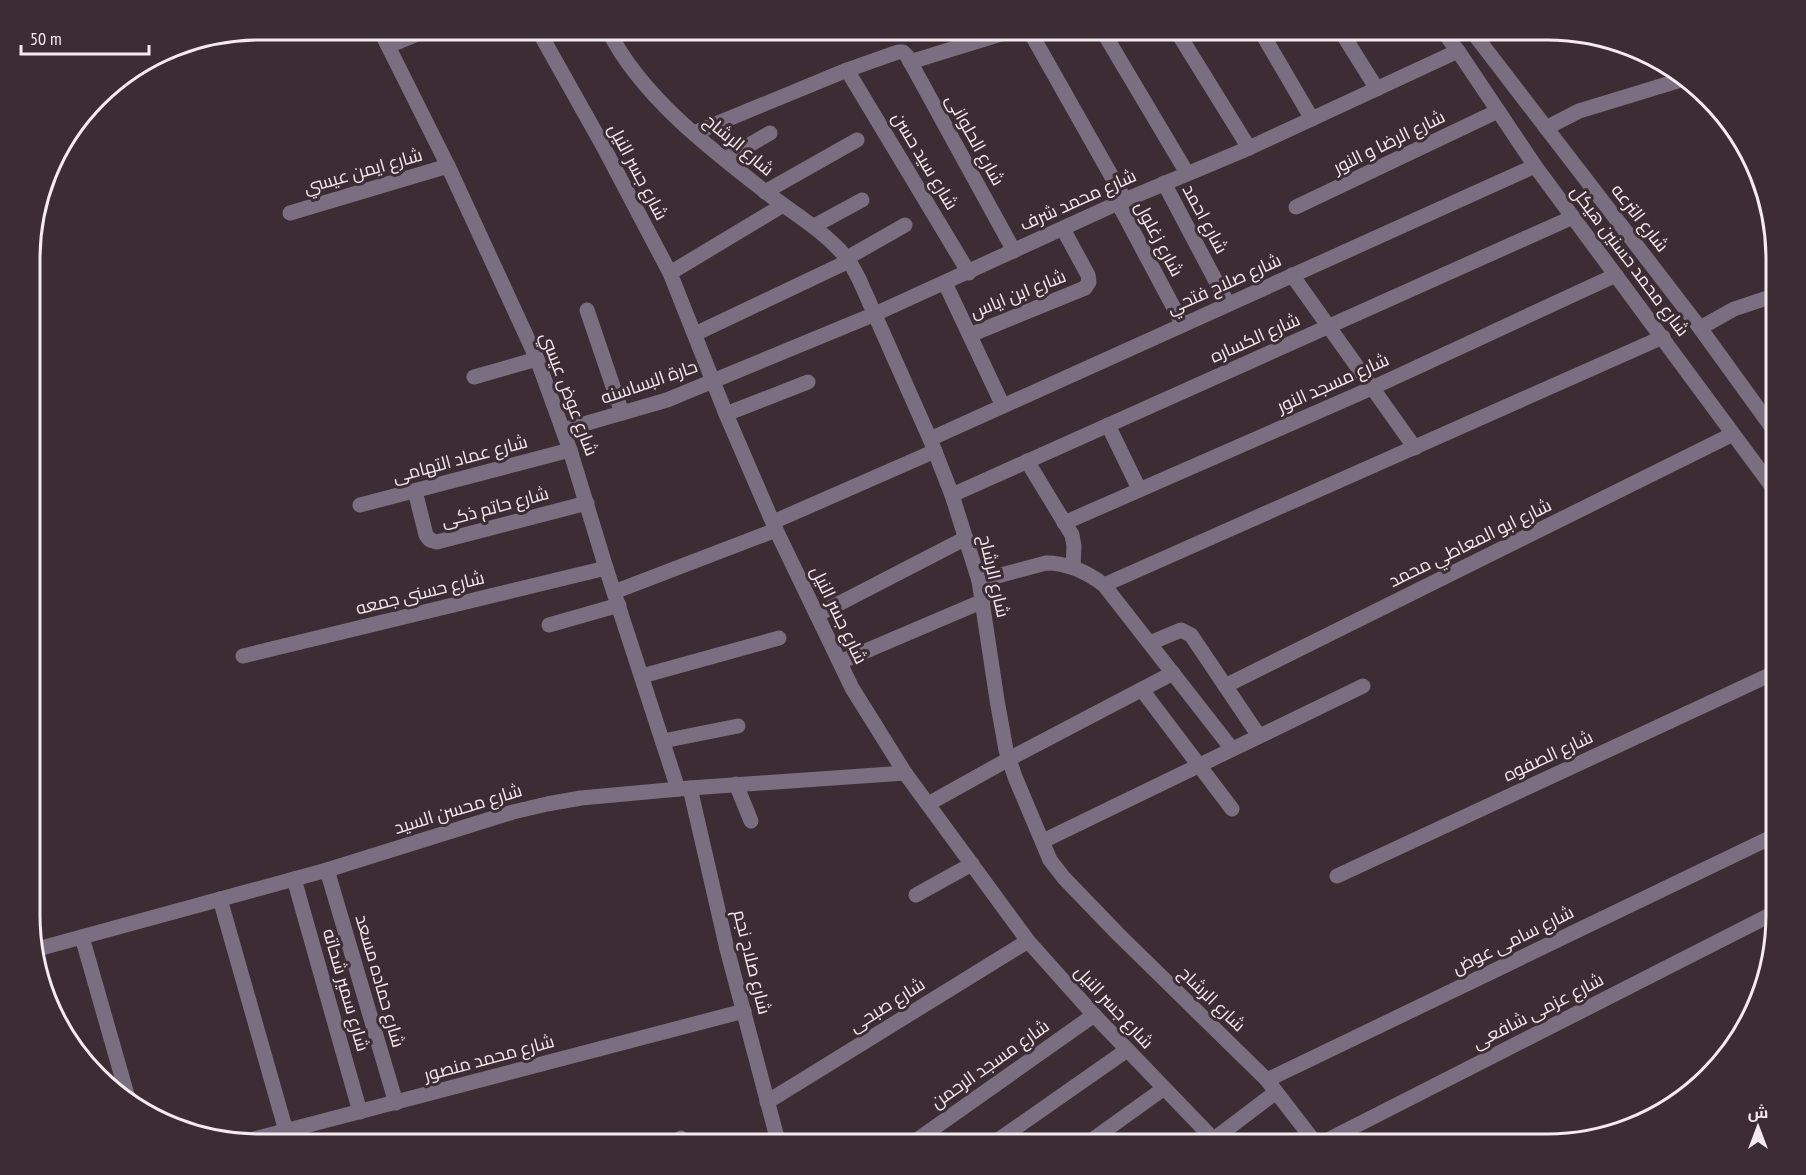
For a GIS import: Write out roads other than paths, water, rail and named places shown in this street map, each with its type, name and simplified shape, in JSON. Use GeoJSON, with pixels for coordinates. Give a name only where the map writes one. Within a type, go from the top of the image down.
{"type":"FeatureCollection","features":[{"type":"Feature","properties":{"kind":"street","name":"شارع عوض عيسي"},"geometry":{"type":"LineString","coordinates":[[385,40],[448,166],[537,359],[570,450],[663,741],[684,789]]}},
{"type":"Feature","properties":{"kind":"street"},"geometry":{"type":"LineString","coordinates":[[388,46],[403,40]]}},
{"type":"Feature","properties":{"kind":"street","name":"شارع جسر النيل"},"geometry":{"type":"LineString","coordinates":[[544,40],[670,273],[726,414],[775,526],[852,688],[905,773],[1028,940],[1094,1015],[1208,1134]]}},
{"type":"Feature","properties":{"kind":"street","name":"شارع الرشاح"},"geometry":{"type":"LineString","coordinates":[[613,40],[643,83],[694,133],[765,192],[814,226],[848,259],[875,314],[952,495],[979,581],[997,700],[1009,759],[1050,860],[1064,878],[1118,934],[1272,1086],[1309,1134]]}},
{"type":"Feature","properties":{"kind":"street"},"geometry":{"type":"LineString","coordinates":[[910,62],[982,40]]}},
{"type":"Feature","properties":{"kind":"street","name":"شارع زغلول"},"geometry":{"type":"LineString","coordinates":[[1034,40],[1122,202],[1183,324]]}},
{"type":"Feature","properties":{"kind":"street"},"geometry":{"type":"LineString","coordinates":[[1108,40],[1187,173]]}},
{"type":"Feature","properties":{"kind":"street"},"geometry":{"type":"LineString","coordinates":[[1182,40],[1249,147]]}},
{"type":"Feature","properties":{"kind":"street"},"geometry":{"type":"LineString","coordinates":[[1266,40],[1312,118]]}},
{"type":"Feature","properties":{"kind":"street"},"geometry":{"type":"LineString","coordinates":[[1346,40],[1377,89]]}},
{"type":"Feature","properties":{"kind":"street","name":"شارع محمد حسنين هيكل"},"geometry":{"type":"LineString","coordinates":[[1450,40],[1535,166],[1766,479]]}},
{"type":"Feature","properties":{"kind":"street","name":"شارع الترعه"},"geometry":{"type":"LineString","coordinates":[[1479,40],[1700,328],[1766,419]]}},
{"type":"Feature","properties":{"kind":"street","name":"شارع محمد شرف"},"geometry":{"type":"LineString","coordinates":[[713,381],[969,273],[1458,51]]}},
{"type":"Feature","properties":{"kind":"street","name":"شارع الحلوانى"},"geometry":{"type":"LineString","coordinates":[[847,70],[903,52],[1014,251]]}},
{"type":"Feature","properties":{"kind":"street"},"geometry":{"type":"LineString","coordinates":[[694,133],[847,70]]}},
{"type":"Feature","properties":{"kind":"street","name":"شارع سيد حسن"},"geometry":{"type":"LineString","coordinates":[[847,70],[969,273]]}},
{"type":"Feature","properties":{"kind":"street"},"geometry":{"type":"LineString","coordinates":[[1546,128],[1579,111],[1675,82]]}},
{"type":"Feature","properties":{"kind":"street","name":"شارع الرضا و النور"},"geometry":{"type":"LineString","coordinates":[[1296,207],[1498,111]]}},
{"type":"Feature","properties":{"kind":"street"},"geometry":{"type":"LineString","coordinates":[[725,159],[770,133]]}},
{"type":"Feature","properties":{"kind":"street"},"geometry":{"type":"LineString","coordinates":[[765,192],[857,141]]}},
{"type":"Feature","properties":{"kind":"street","name":"شارع ايمن عيسي"},"geometry":{"type":"LineString","coordinates":[[290,213],[448,166]]}},
{"type":"Feature","properties":{"kind":"street","name":"شارع صلاح فتحي"},"geometry":{"type":"LineString","coordinates":[[549,625],[616,598],[775,526],[1003,406],[1535,166]]}},
{"type":"Feature","properties":{"kind":"street","name":"شارع احمد"},"geometry":{"type":"LineString","coordinates":[[1164,183],[1228,304]]}},
{"type":"Feature","properties":{"kind":"street"},"geometry":{"type":"LineString","coordinates":[[814,226],[862,200]]}},
{"type":"Feature","properties":{"kind":"street"},"geometry":{"type":"LineString","coordinates":[[670,273],[783,205]]}},
{"type":"Feature","properties":{"kind":"street","name":"شارع الكساره"},"geometry":{"type":"LineString","coordinates":[[952,495],[1573,217]]}},
{"type":"Feature","properties":{"kind":"street"},"geometry":{"type":"LineString","coordinates":[[695,334],[848,259],[905,225]]}},
{"type":"Feature","properties":{"kind":"street","name":"شارع ابن اياس"},"geometry":{"type":"LineString","coordinates":[[970,335],[1085,288],[1088,275],[1063,229]]}},
{"type":"Feature","properties":{"kind":"street"},"geometry":{"type":"LineString","coordinates":[[1292,275],[1415,448]]}},
{"type":"Feature","properties":{"kind":"street","name":"شارع مسجد النور"},"geometry":{"type":"LineString","coordinates":[[1064,523],[1372,388],[1616,275]]}},
{"type":"Feature","properties":{"kind":"street"},"geometry":{"type":"LineString","coordinates":[[945,283],[1003,406]]}},
{"type":"Feature","properties":{"kind":"street"},"geometry":{"type":"LineString","coordinates":[[1700,328],[1734,309],[1766,298]]}},
{"type":"Feature","properties":{"kind":"street"},"geometry":{"type":"LineString","coordinates":[[586,310],[622,413]]}},
{"type":"Feature","properties":{"kind":"street"},"geometry":{"type":"LineString","coordinates":[[1104,585],[1663,338]]}},
{"type":"Feature","properties":{"kind":"street"},"geometry":{"type":"LineString","coordinates":[[474,377],[537,359]]}},
{"type":"Feature","properties":{"kind":"street","name":"حارة البساسنه"},"geometry":{"type":"LineString","coordinates":[[563,430],[667,400],[713,381]]}},
{"type":"Feature","properties":{"kind":"street"},"geometry":{"type":"LineString","coordinates":[[726,414],[808,382]]}},
{"type":"Feature","properties":{"kind":"street"},"geometry":{"type":"LineString","coordinates":[[1108,425],[1138,489]]}},
{"type":"Feature","properties":{"kind":"street","name":"شارع ابو المعاطي محمد"},"geometry":{"type":"LineString","coordinates":[[1225,686],[1733,434]]}},
{"type":"Feature","properties":{"kind":"street","name":"شارع عماد التهامى"},"geometry":{"type":"LineString","coordinates":[[360,505],[570,450]]}},
{"type":"Feature","properties":{"kind":"street"},"geometry":{"type":"LineString","coordinates":[[1027,461],[1074,541],[1072,567]]}},
{"type":"Feature","properties":{"kind":"street","name":"شارع حاتم ذكى"},"geometry":{"type":"LineString","coordinates":[[415,491],[426,535],[430,540],[437,542],[586,503]]}},
{"type":"Feature","properties":{"kind":"street"},"geometry":{"type":"LineString","coordinates":[[817,615],[966,538]]}},
{"type":"Feature","properties":{"kind":"street"},"geometry":{"type":"LineString","coordinates":[[979,581],[1046,563],[1072,567],[1092,576],[1104,585],[1232,749]]}},
{"type":"Feature","properties":{"kind":"street","name":"شارع حسنى جمعه"},"geometry":{"type":"LineString","coordinates":[[243,656],[606,568]]}},
{"type":"Feature","properties":{"kind":"street"},"geometry":{"type":"LineString","coordinates":[[840,662],[982,601]]}},
{"type":"Feature","properties":{"kind":"street"},"geometry":{"type":"LineString","coordinates":[[1150,643],[1181,630],[1188,633],[1259,736]]}},
{"type":"Feature","properties":{"kind":"street"},"geometry":{"type":"LineString","coordinates":[[642,676],[779,638]]}},
{"type":"Feature","properties":{"kind":"street"},"geometry":{"type":"LineString","coordinates":[[928,804],[1173,673]]}},
{"type":"Feature","properties":{"kind":"street","name":"شارع الصفوه"},"geometry":{"type":"LineString","coordinates":[[1337,876],[1766,677]]}},
{"type":"Feature","properties":{"kind":"street"},"geometry":{"type":"LineString","coordinates":[[1043,841],[1363,686]]}},
{"type":"Feature","properties":{"kind":"street"},"geometry":{"type":"LineString","coordinates":[[1142,690],[1232,809]]}},
{"type":"Feature","properties":{"kind":"street"},"geometry":{"type":"LineString","coordinates":[[663,741],[738,726]]}},
{"type":"Feature","properties":{"kind":"street","name":"شارع محسن السيد"},"geometry":{"type":"LineString","coordinates":[[43,948],[327,870],[513,812],[547,804],[581,798],[736,784],[905,773]]}},
{"type":"Feature","properties":{"kind":"street"},"geometry":{"type":"LineString","coordinates":[[736,784],[751,821]]}},
{"type":"Feature","properties":{"kind":"street","name":"شارع صلاح نجم"},"geometry":{"type":"LineString","coordinates":[[684,789],[776,1134]]}},
{"type":"Feature","properties":{"kind":"street","name":"شارع سامى عوض"},"geometry":{"type":"LineString","coordinates":[[1226,1134],[1272,1086],[1766,840]]}},
{"type":"Feature","properties":{"kind":"street"},"geometry":{"type":"LineString","coordinates":[[916,895],[972,864]]}},
{"type":"Feature","properties":{"kind":"street","name":"شارع حماده مسعد"},"geometry":{"type":"LineString","coordinates":[[327,870],[396,1103]]}},
{"type":"Feature","properties":{"kind":"street","name":"شارع سمير شحاته"},"geometry":{"type":"LineString","coordinates":[[294,879],[360,1112]]}},
{"type":"Feature","properties":{"kind":"street"},"geometry":{"type":"LineString","coordinates":[[220,899],[286,1131]]}},
{"type":"Feature","properties":{"kind":"street","name":"شارع عزمى شافعى"},"geometry":{"type":"LineString","coordinates":[[1339,1134],[1766,917]]}},
{"type":"Feature","properties":{"kind":"street"},"geometry":{"type":"LineString","coordinates":[[82,938],[125,1088]]}},
{"type":"Feature","properties":{"kind":"street","name":"شارع صبحى"},"geometry":{"type":"LineString","coordinates":[[767,1102],[1028,940]]}},
{"type":"Feature","properties":{"kind":"street","name":"شارع محمد منصور"},"geometry":{"type":"LineString","coordinates":[[274,1134],[744,1011]]}},
{"type":"Feature","properties":{"kind":"street","name":"شارع مسجد الرحمن"},"geometry":{"type":"LineString","coordinates":[[926,1134],[1094,1015]]}},
{"type":"Feature","properties":{"kind":"street"},"geometry":{"type":"LineString","coordinates":[[1008,1134],[1127,1050]]}},
{"type":"Feature","properties":{"kind":"street"},"geometry":{"type":"LineString","coordinates":[[1100,1134],[1163,1089]]}}]}
